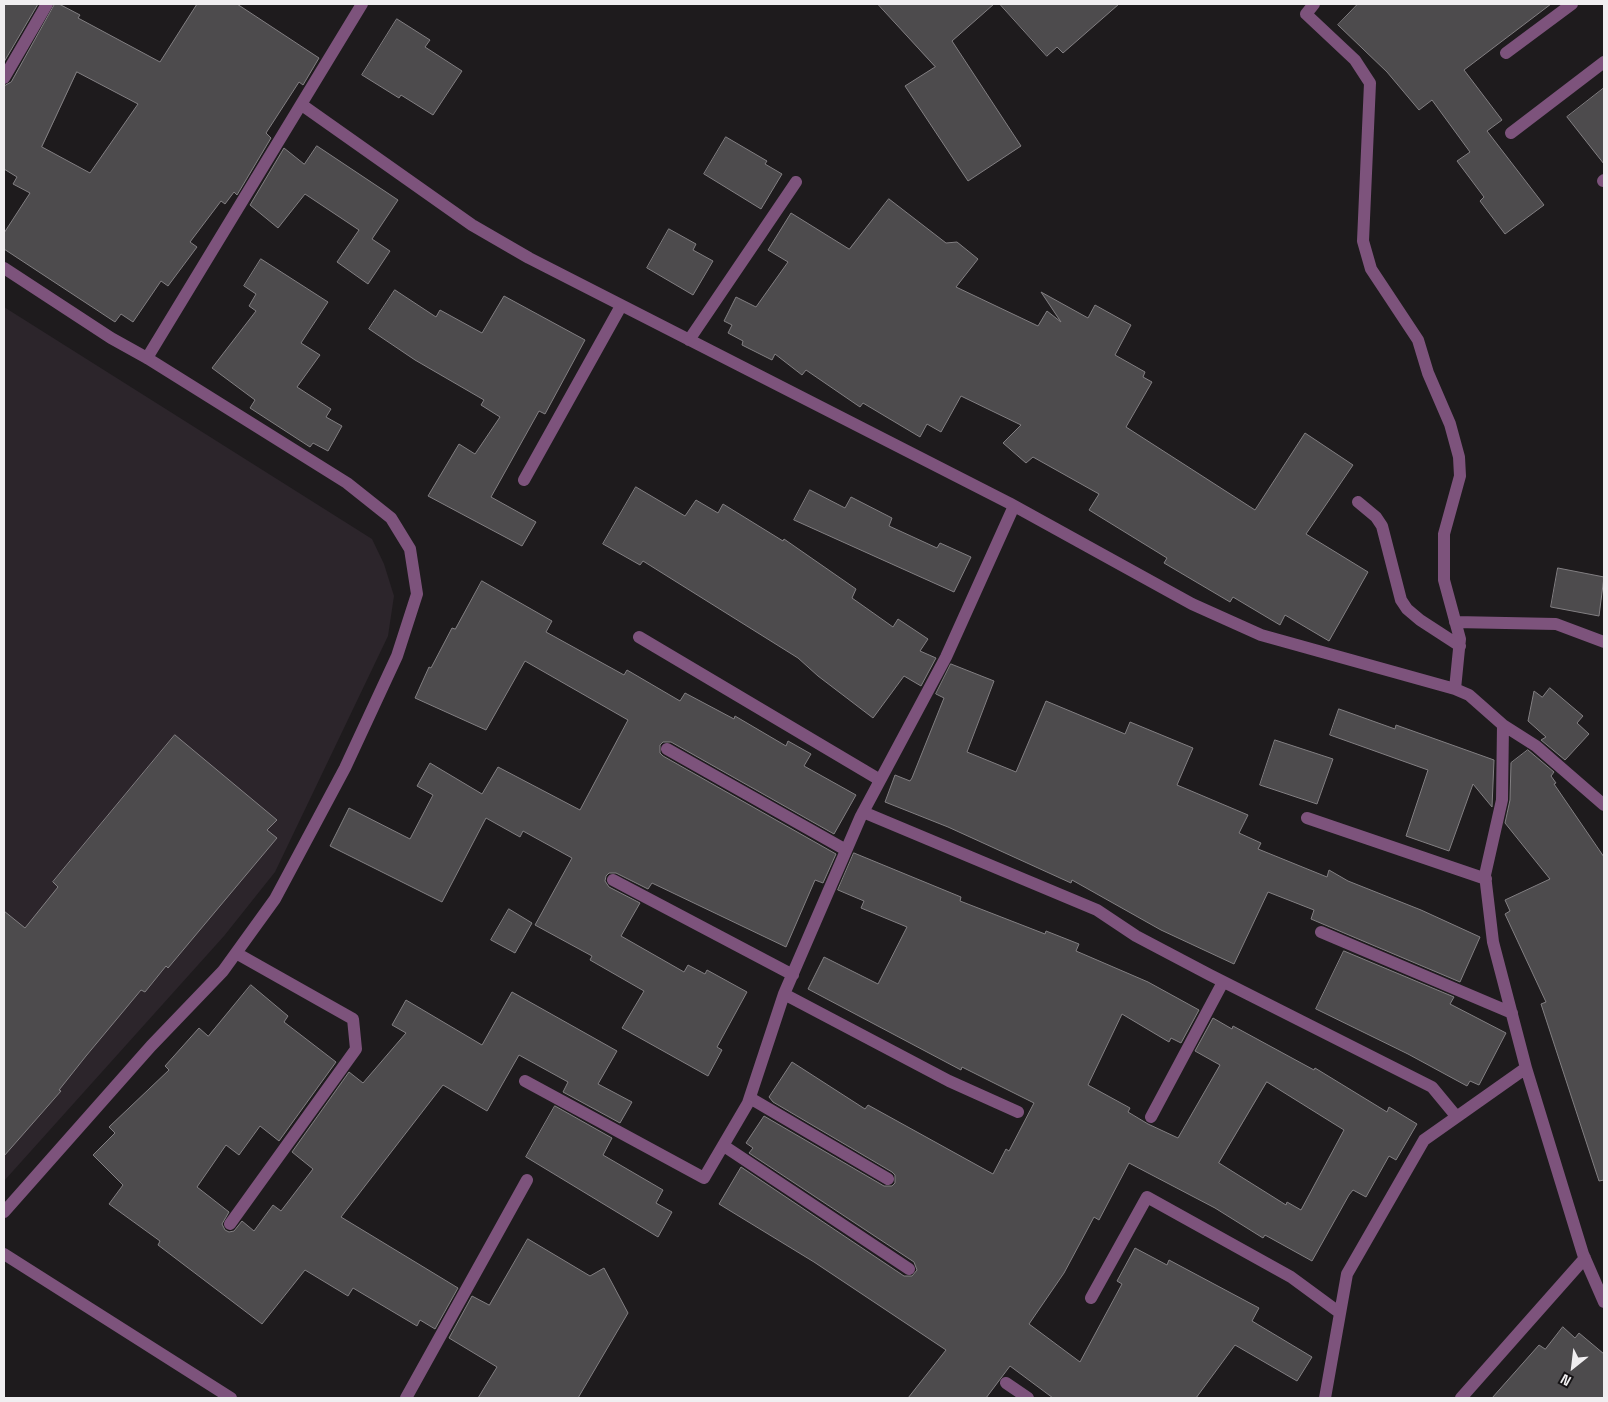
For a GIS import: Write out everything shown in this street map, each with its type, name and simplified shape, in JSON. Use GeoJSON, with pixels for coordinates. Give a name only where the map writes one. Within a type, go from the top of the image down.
{"type":"FeatureCollection","features":[{"type":"Feature","properties":{"kind":"street"},"geometry":{"type":"LineString","coordinates":[[4,78],[47,4]]}},
{"type":"Feature","properties":{"kind":"street"},"geometry":{"type":"LineString","coordinates":[[147,358],[362,4]]}},
{"type":"Feature","properties":{"kind":"street"},"geometry":{"type":"LineString","coordinates":[[1314,4],[1306,14],[1355,60],[1370,84],[1371,104],[1367,127],[1363,241],[1372,269],[1418,340],[1428,373],[1450,424],[1459,457],[1460,476],[1444,534],[1444,580],[1460,646],[1455,689]]}},
{"type":"Feature","properties":{"kind":"street"},"geometry":{"type":"LineString","coordinates":[[1506,53],[1572,4]]}},
{"type":"Feature","properties":{"kind":"street"},"geometry":{"type":"LineString","coordinates":[[1511,133],[1604,62]]}},
{"type":"Feature","properties":{"kind":"street"},"geometry":{"type":"LineString","coordinates":[[302,105],[472,225],[529,258],[1014,506],[1192,604],[1261,636],[1455,689],[1468,695],[1504,724],[1536,746],[1604,805]]}},
{"type":"Feature","properties":{"kind":"street"},"geometry":{"type":"LineString","coordinates":[[689,340],[796,182]]}},
{"type":"Feature","properties":{"kind":"street"},"geometry":{"type":"LineString","coordinates":[[4,268],[111,338],[147,358],[347,483],[391,518],[410,548],[417,594],[397,656],[345,768],[275,899],[223,971],[151,1046],[4,1212]]}},
{"type":"Feature","properties":{"kind":"street"},"geometry":{"type":"LineString","coordinates":[[524,480],[621,306]]}},
{"type":"Feature","properties":{"kind":"street"},"geometry":{"type":"LineString","coordinates":[[1358,502],[1376,517],[1382,526],[1401,600],[1407,609],[1460,646]]}},
{"type":"Feature","properties":{"kind":"street"},"geometry":{"type":"LineString","coordinates":[[525,1081],[704,1178],[750,1098],[784,994],[846,850],[880,780],[946,657],[1014,506]]}},
{"type":"Feature","properties":{"kind":"street"},"geometry":{"type":"LineString","coordinates":[[1455,622],[1556,624],[1604,642]]}},
{"type":"Feature","properties":{"kind":"street"},"geometry":{"type":"LineString","coordinates":[[639,637],[880,780]]}},
{"type":"Feature","properties":{"kind":"street"},"geometry":{"type":"LineString","coordinates":[[1504,724],[1502,800],[1486,879],[1494,942],[1526,1068],[1585,1258],[1604,1302]]}},
{"type":"Feature","properties":{"kind":"street"},"geometry":{"type":"LineString","coordinates":[[667,749],[846,850]]}},
{"type":"Feature","properties":{"kind":"street"},"geometry":{"type":"LineString","coordinates":[[864,812],[1097,910],[1136,936],[1223,982],[1432,1087],[1456,1116]]}},
{"type":"Feature","properties":{"kind":"street"},"geometry":{"type":"LineString","coordinates":[[1307,818],[1486,879]]}},
{"type":"Feature","properties":{"kind":"street"},"geometry":{"type":"LineString","coordinates":[[613,880],[793,975]]}},
{"type":"Feature","properties":{"kind":"street"},"geometry":{"type":"LineString","coordinates":[[1321,932],[1512,1013]]}},
{"type":"Feature","properties":{"kind":"street"},"geometry":{"type":"LineString","coordinates":[[230,1224],[356,1049],[353,1019],[236,953]]}},
{"type":"Feature","properties":{"kind":"street"},"geometry":{"type":"LineString","coordinates":[[1151,1117],[1223,982]]}},
{"type":"Feature","properties":{"kind":"street"},"geometry":{"type":"LineString","coordinates":[[784,994],[949,1082],[1018,1112]]}},
{"type":"Feature","properties":{"kind":"street"},"geometry":{"type":"LineString","coordinates":[[1325,1398],[1347,1274],[1424,1140],[1526,1068]]}},
{"type":"Feature","properties":{"kind":"street"},"geometry":{"type":"LineString","coordinates":[[750,1098],[888,1179]]}},
{"type":"Feature","properties":{"kind":"street"},"geometry":{"type":"LineString","coordinates":[[724,1146],[909,1269]]}},
{"type":"Feature","properties":{"kind":"street"},"geometry":{"type":"LineString","coordinates":[[406,1398],[527,1180]]}},
{"type":"Feature","properties":{"kind":"street"},"geometry":{"type":"LineString","coordinates":[[1091,1298],[1147,1197],[1291,1276],[1340,1313]]}},
{"type":"Feature","properties":{"kind":"street"},"geometry":{"type":"LineString","coordinates":[[4,1254],[231,1398]]}},
{"type":"Feature","properties":{"kind":"street"},"geometry":{"type":"LineString","coordinates":[[1461,1398],[1585,1258]]}},
{"type":"Feature","properties":{"kind":"street"},"geometry":{"type":"LineString","coordinates":[[1006,1383],[1028,1398]]}},
{"type":"Feature","properties":{"kind":"shaded area"},"geometry":{"type":"Polygon","coordinates":[[[4,307],[372,539],[384,564],[394,596],[388,636],[275,872],[224,936],[4,1181],[4,307]]]}},
{"type":"Feature","properties":{"kind":"building"},"geometry":{"type":"Polygon","coordinates":[[[4,4],[38,4],[4,62],[4,4]]]}},
{"type":"Feature","properties":{"kind":"building"},"geometry":{"type":"Polygon","coordinates":[[[55,4],[59,4],[80,15],[78,18],[160,62],[197,4],[237,4],[319,58],[303,85],[299,82],[266,133],[271,138],[237,195],[234,192],[225,204],[221,201],[190,242],[197,247],[168,286],[161,281],[133,322],[121,314],[115,322],[4,249],[4,233],[30,193],[13,184],[17,177],[4,169],[4,86],[11,82],[55,4]],[[77,72],[42,147],[90,173],[138,104],[77,72]]]}},
{"type":"Feature","properties":{"kind":"building"},"geometry":{"type":"Polygon","coordinates":[[[878,4],[994,4],[952,41],[1021,146],[968,181],[905,86],[935,67],[878,4]]]}},
{"type":"Feature","properties":{"kind":"building"},"geometry":{"type":"Polygon","coordinates":[[[1000,4],[1119,4],[1063,53],[1057,47],[1047,56],[1000,4]]]}},
{"type":"Feature","properties":{"kind":"building"},"geometry":{"type":"Polygon","coordinates":[[[1358,4],[1551,4],[1464,70],[1502,120],[1487,131],[1544,205],[1505,234],[1480,201],[1484,197],[1457,161],[1470,152],[1432,100],[1419,110],[1387,72],[1338,25],[1358,4]]]}},
{"type":"Feature","properties":{"kind":"building"},"geometry":{"type":"Polygon","coordinates":[[[397,19],[430,40],[425,47],[462,71],[433,115],[401,95],[399,98],[362,75],[397,19]]]}},
{"type":"Feature","properties":{"kind":"building"},"geometry":{"type":"Polygon","coordinates":[[[1604,88],[1604,164],[1567,117],[1604,88]]]}},
{"type":"Feature","properties":{"kind":"building"},"geometry":{"type":"Polygon","coordinates":[[[726,137],[767,161],[765,164],[782,174],[761,209],[704,174],[726,137]]]}},
{"type":"Feature","properties":{"kind":"building"},"geometry":{"type":"Polygon","coordinates":[[[317,146],[398,200],[372,239],[390,251],[368,284],[337,262],[359,230],[305,194],[278,228],[250,205],[284,148],[304,164],[317,146]]]}},
{"type":"Feature","properties":{"kind":"building"},"geometry":{"type":"Polygon","coordinates":[[[889,199],[946,243],[957,242],[978,259],[956,287],[1038,326],[1047,311],[1061,322],[1041,292],[1088,318],[1095,305],[1131,325],[1115,355],[1145,372],[1143,377],[1152,382],[1126,427],[1255,510],[1305,433],[1353,465],[1306,534],[1368,572],[1329,641],[1285,615],[1280,625],[1233,597],[1230,602],[1164,563],[1167,558],[1089,510],[1099,494],[1033,457],[1026,463],[1003,443],[1021,425],[961,396],[941,432],[927,424],[920,437],[863,403],[860,407],[806,370],[802,375],[775,354],[772,360],[742,345],[743,341],[728,333],[732,325],[724,321],[736,297],[756,307],[788,262],[768,250],[791,213],[849,249],[889,199]]]}},
{"type":"Feature","properties":{"kind":"building"},"geometry":{"type":"Polygon","coordinates":[[[669,229],[696,244],[693,250],[713,261],[693,295],[647,268],[669,229]]]}},
{"type":"Feature","properties":{"kind":"building"},"geometry":{"type":"Polygon","coordinates":[[[261,259],[328,302],[301,343],[320,355],[297,387],[331,409],[326,417],[342,426],[328,451],[313,443],[310,447],[250,408],[255,400],[212,368],[256,311],[249,306],[256,294],[244,286],[261,259]]]}},
{"type":"Feature","properties":{"kind":"building"},"geometry":{"type":"Polygon","coordinates":[[[395,290],[436,317],[440,310],[482,333],[504,296],[585,340],[545,414],[539,411],[491,497],[536,522],[522,546],[428,496],[459,444],[475,454],[500,417],[481,405],[484,400],[415,360],[369,329],[395,290]]]}},
{"type":"Feature","properties":{"kind":"building"},"geometry":{"type":"Polygon","coordinates":[[[636,487],[685,516],[696,500],[718,513],[723,504],[783,541],[784,539],[856,589],[852,598],[893,627],[898,619],[928,639],[920,651],[936,658],[921,686],[904,676],[873,718],[818,676],[798,658],[643,561],[640,565],[603,544],[636,487]]]}},
{"type":"Feature","properties":{"kind":"building"},"geometry":{"type":"Polygon","coordinates":[[[810,490],[845,508],[851,497],[892,518],[889,526],[937,548],[940,543],[971,557],[954,592],[794,520],[810,490]]]}},
{"type":"Feature","properties":{"kind":"building"},"geometry":{"type":"Polygon","coordinates":[[[1558,568],[1604,577],[1599,616],[1551,607],[1558,568]]]}},
{"type":"Feature","properties":{"kind":"building"},"geometry":{"type":"Polygon","coordinates":[[[482,581],[552,621],[546,632],[624,675],[627,670],[680,701],[685,693],[734,719],[735,716],[786,746],[788,741],[811,754],[804,766],[856,795],[834,834],[671,742],[663,742],[660,745],[660,753],[663,756],[836,854],[823,883],[815,880],[786,947],[652,883],[648,889],[616,873],[609,873],[606,876],[605,881],[609,887],[640,903],[621,936],[684,972],[688,965],[705,974],[707,970],[747,992],[717,1047],[722,1050],[708,1076],[622,1028],[644,991],[590,960],[592,956],[535,925],[572,858],[523,831],[520,837],[486,818],[442,902],[330,846],[349,808],[410,839],[433,795],[417,786],[430,763],[482,794],[498,767],[580,810],[628,720],[525,661],[486,730],[415,698],[429,667],[431,668],[452,628],[455,629],[482,581]]]}},
{"type":"Feature","properties":{"kind":"building"},"geometry":{"type":"Polygon","coordinates":[[[951,664],[994,681],[967,752],[1016,772],[1046,701],[1125,734],[1130,722],[1193,748],[1177,785],[1248,815],[1239,833],[1261,843],[1258,849],[1327,877],[1329,870],[1348,881],[1421,910],[1480,937],[1460,982],[1311,919],[1314,910],[1268,892],[1234,964],[1161,930],[1072,880],[1071,883],[948,827],[885,802],[895,775],[910,781],[912,778],[944,698],[936,694],[951,664]]]}},
{"type":"Feature","properties":{"kind":"building"},"geometry":{"type":"Polygon","coordinates":[[[1550,688],[1583,716],[1577,723],[1589,734],[1565,760],[1541,740],[1546,737],[1528,721],[1534,691],[1542,697],[1550,688]]]}},
{"type":"Feature","properties":{"kind":"building"},"geometry":{"type":"Polygon","coordinates":[[[1339,709],[1395,729],[1396,725],[1494,760],[1492,807],[1473,784],[1449,851],[1406,836],[1428,770],[1330,735],[1339,709]]]}},
{"type":"Feature","properties":{"kind":"building"},"geometry":{"type":"Polygon","coordinates":[[[175,735],[277,820],[267,830],[277,838],[168,968],[166,966],[145,992],[141,990],[59,1090],[61,1091],[4,1156],[4,911],[25,928],[58,887],[53,882],[175,735]]]}},
{"type":"Feature","properties":{"kind":"building"},"geometry":{"type":"Polygon","coordinates":[[[1275,740],[1333,759],[1317,804],[1260,785],[1275,740]]]}},
{"type":"Feature","properties":{"kind":"building"},"geometry":{"type":"Polygon","coordinates":[[[1528,750],[1554,772],[1551,776],[1556,783],[1554,784],[1604,857],[1604,1180],[1599,1181],[1541,1004],[1546,1002],[1505,914],[1510,911],[1505,900],[1550,879],[1505,823],[1510,800],[1511,763],[1528,750]]]}},
{"type":"Feature","properties":{"kind":"building"},"geometry":{"type":"Polygon","coordinates":[[[854,853],[961,897],[960,901],[1045,934],[1046,931],[1079,944],[1076,951],[1148,982],[1199,1010],[1181,1043],[1171,1038],[1169,1042],[1122,1014],[1088,1085],[1130,1108],[1128,1112],[1148,1124],[1178,1138],[1220,1065],[1195,1051],[1213,1018],[1232,1029],[1233,1026],[1314,1070],[1315,1068],[1387,1112],[1389,1107],[1417,1124],[1396,1160],[1389,1156],[1366,1197],[1353,1190],[1349,1195],[1312,1261],[1265,1235],[1263,1238],[1215,1208],[1129,1163],[1099,1220],[1094,1217],[1064,1273],[1029,1324],[1080,1362],[1122,1284],[1117,1281],[1135,1248],[1167,1265],[1169,1260],[1259,1308],[1252,1321],[1312,1357],[1297,1381],[1235,1345],[1196,1398],[1053,1398],[1010,1366],[986,1398],[908,1398],[946,1350],[814,1262],[719,1204],[741,1167],[904,1276],[912,1276],[917,1270],[914,1262],[749,1153],[753,1148],[746,1143],[764,1116],[884,1186],[892,1186],[895,1183],[895,1175],[892,1172],[773,1102],[769,1097],[792,1062],[865,1109],[868,1105],[993,1174],[1006,1149],[1009,1151],[1034,1103],[962,1067],[961,1070],[808,989],[824,957],[878,984],[907,927],[861,908],[864,901],[838,890],[854,853]],[[1267,1082],[1219,1163],[1286,1205],[1287,1202],[1301,1210],[1344,1130],[1267,1082]]]}},
{"type":"Feature","properties":{"kind":"building"},"geometry":{"type":"Polygon","coordinates":[[[509,909],[532,923],[515,953],[491,940],[509,909]]]}},
{"type":"Feature","properties":{"kind":"building"},"geometry":{"type":"Polygon","coordinates":[[[1344,951],[1454,997],[1450,1004],[1506,1033],[1479,1085],[1470,1081],[1467,1086],[1408,1054],[1316,1009],[1344,951]]]}},
{"type":"Feature","properties":{"kind":"building"},"geometry":{"type":"Polygon","coordinates":[[[251,985],[288,1016],[284,1022],[336,1062],[279,1141],[260,1126],[239,1155],[226,1145],[197,1187],[229,1212],[222,1224],[225,1230],[229,1232],[234,1231],[242,1221],[254,1231],[273,1205],[281,1211],[313,1169],[292,1152],[349,1072],[363,1083],[406,1033],[392,1025],[406,1000],[482,1045],[512,992],[617,1051],[598,1084],[632,1102],[620,1123],[563,1092],[568,1082],[519,1055],[487,1111],[443,1085],[341,1217],[458,1288],[435,1329],[420,1320],[417,1326],[353,1288],[348,1296],[305,1270],[262,1324],[158,1245],[160,1241],[109,1204],[123,1185],[93,1155],[115,1133],[109,1127],[169,1070],[165,1066],[199,1028],[208,1036],[251,985]]]}},
{"type":"Feature","properties":{"kind":"building"},"geometry":{"type":"Polygon","coordinates":[[[555,1106],[612,1138],[603,1155],[663,1190],[656,1203],[672,1212],[658,1237],[526,1157],[555,1106]]]}},
{"type":"Feature","properties":{"kind":"building"},"geometry":{"type":"Polygon","coordinates":[[[528,1239],[590,1276],[604,1268],[628,1313],[578,1398],[478,1398],[497,1367],[449,1338],[472,1296],[489,1305],[528,1239]]]}},
{"type":"Feature","properties":{"kind":"building"},"geometry":{"type":"Polygon","coordinates":[[[1563,1327],[1575,1338],[1579,1333],[1604,1354],[1604,1398],[1492,1398],[1539,1345],[1545,1349],[1563,1327]]]}}]}
